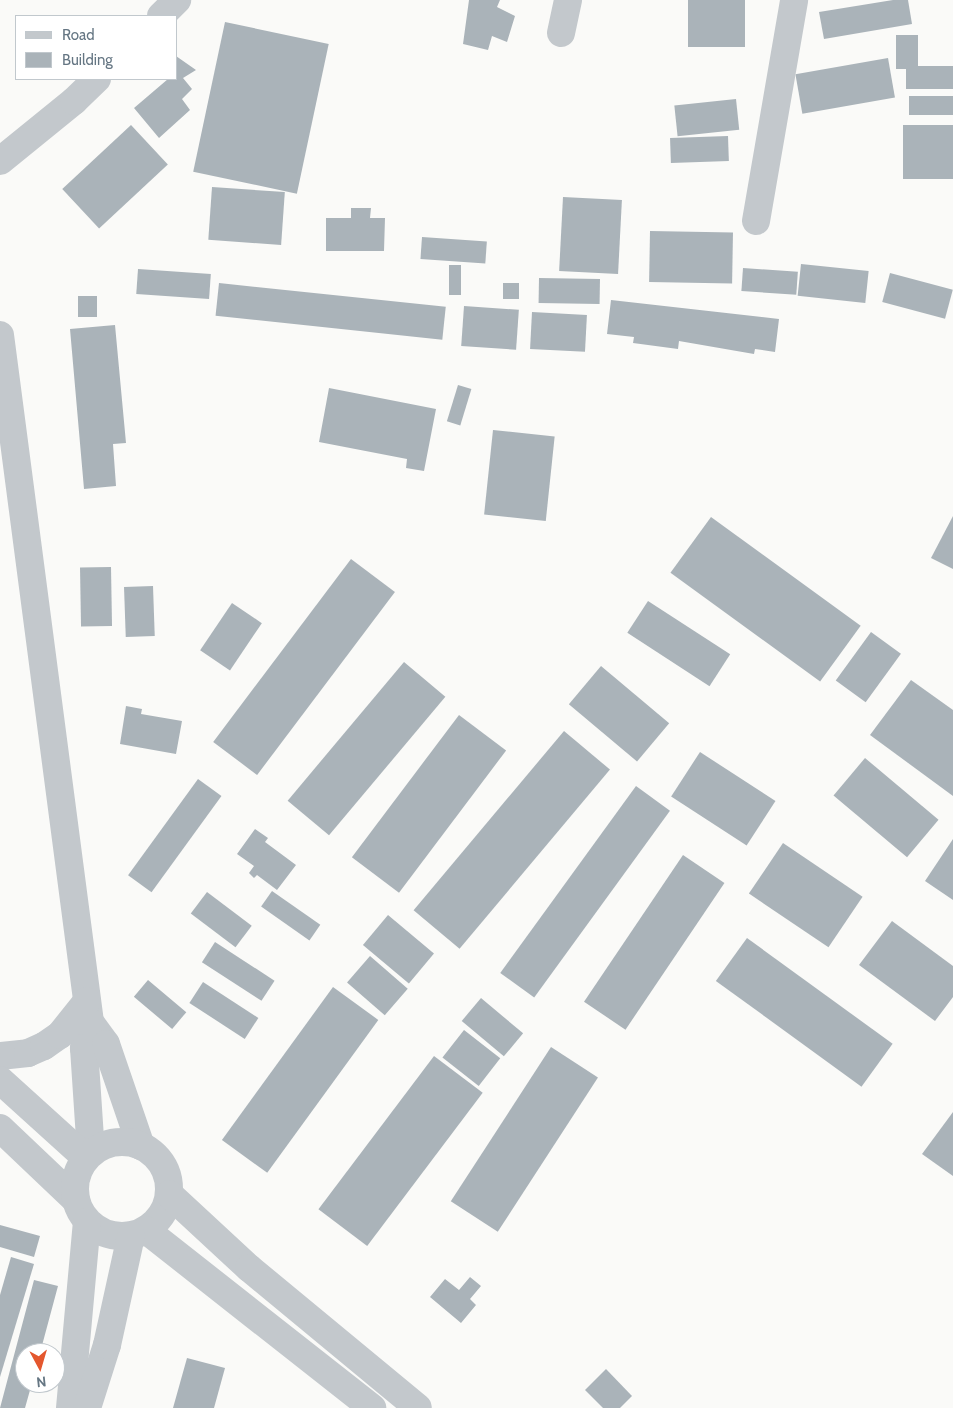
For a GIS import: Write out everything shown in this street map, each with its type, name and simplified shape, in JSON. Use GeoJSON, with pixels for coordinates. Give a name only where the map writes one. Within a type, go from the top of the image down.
{"type":"FeatureCollection","features":[{"type":"Feature","properties":{"kind":"street"},"geometry":{"type":"LineString","coordinates":[[162,15],[177,0]]}},
{"type":"Feature","properties":{"kind":"street"},"geometry":{"type":"LineString","coordinates":[[561,33],[568,0]]}},
{"type":"Feature","properties":{"kind":"street"},"geometry":{"type":"LineString","coordinates":[[756,221],[794,0]]}},
{"type":"Feature","properties":{"kind":"street"},"geometry":{"type":"LineString","coordinates":[[0,161],[74,102],[96,80]]}},
{"type":"Feature","properties":{"kind":"street"},"geometry":{"type":"LineString","coordinates":[[0,335],[89,1011],[84,1048],[89,1156],[75,1185],[82,1211],[70,1408]]}},
{"type":"Feature","properties":{"kind":"street"},"geometry":{"type":"LineString","coordinates":[[0,1056],[28,1052],[44,1046],[89,1011]]}},
{"type":"Feature","properties":{"kind":"street"},"geometry":{"type":"LineString","coordinates":[[87,1408],[139,1233],[162,1215],[169,1194],[163,1166],[141,1146],[106,1044],[89,1011]]}},
{"type":"Feature","properties":{"kind":"street"},"geometry":{"type":"LineString","coordinates":[[0,1080],[89,1156]]}},
{"type":"Feature","properties":{"kind":"street"},"geometry":{"type":"LineString","coordinates":[[0,1128],[103,1233],[139,1233],[372,1408]]}},
{"type":"Feature","properties":{"kind":"street"},"geometry":{"type":"LineString","coordinates":[[89,1156],[115,1143],[141,1146]]}},
{"type":"Feature","properties":{"kind":"street"},"geometry":{"type":"LineString","coordinates":[[169,1194],[249,1268],[418,1408]]}},
{"type":"Feature","properties":{"kind":"building"},"geometry":{"type":"Polygon","coordinates":[[[469,0],[500,0],[497,7],[515,16],[507,42],[492,36],[488,50],[463,44],[469,0]]]}},
{"type":"Feature","properties":{"kind":"building"},"geometry":{"type":"Polygon","coordinates":[[[688,0],[745,0],[745,47],[688,47],[688,0]]]}},
{"type":"Feature","properties":{"kind":"building"},"geometry":{"type":"Polygon","coordinates":[[[893,0],[908,0],[912,24],[824,39],[819,12],[893,0]]]}},
{"type":"Feature","properties":{"kind":"building"},"geometry":{"type":"Polygon","coordinates":[[[225,22],[329,44],[297,194],[193,172],[225,22]]]}},
{"type":"Feature","properties":{"kind":"building"},"geometry":{"type":"Polygon","coordinates":[[[896,35],[918,35],[918,69],[896,69],[896,35]]]}},
{"type":"Feature","properties":{"kind":"building"},"geometry":{"type":"Polygon","coordinates":[[[178,57],[196,70],[183,78],[192,89],[182,99],[190,110],[159,138],[134,108],[167,80],[178,80],[178,57]]]}},
{"type":"Feature","properties":{"kind":"building"},"geometry":{"type":"Polygon","coordinates":[[[888,58],[895,97],[802,114],[795,74],[888,58]]]}},
{"type":"Feature","properties":{"kind":"building"},"geometry":{"type":"Polygon","coordinates":[[[906,66],[953,66],[953,89],[906,89],[906,66]]]}},
{"type":"Feature","properties":{"kind":"building"},"geometry":{"type":"Polygon","coordinates":[[[909,96],[953,96],[953,115],[909,115],[909,96]]]}},
{"type":"Feature","properties":{"kind":"building"},"geometry":{"type":"Polygon","coordinates":[[[736,99],[739,130],[678,136],[674,105],[736,99]]]}},
{"type":"Feature","properties":{"kind":"building"},"geometry":{"type":"Polygon","coordinates":[[[131,125],[168,164],[99,229],[62,189],[131,125]]]}},
{"type":"Feature","properties":{"kind":"building"},"geometry":{"type":"Polygon","coordinates":[[[903,125],[953,125],[953,179],[903,179],[903,125]]]}},
{"type":"Feature","properties":{"kind":"building"},"geometry":{"type":"Polygon","coordinates":[[[728,136],[729,161],[671,163],[670,138],[728,136]]]}},
{"type":"Feature","properties":{"kind":"building"},"geometry":{"type":"Polygon","coordinates":[[[212,187],[285,192],[281,245],[208,240],[212,187]]]}},
{"type":"Feature","properties":{"kind":"building"},"geometry":{"type":"Polygon","coordinates":[[[563,197],[622,200],[618,274],[559,271],[563,197]]]}},
{"type":"Feature","properties":{"kind":"building"},"geometry":{"type":"Polygon","coordinates":[[[351,208],[371,208],[370,218],[385,218],[384,251],[326,251],[326,218],[351,218],[351,208]]]}},
{"type":"Feature","properties":{"kind":"building"},"geometry":{"type":"Polygon","coordinates":[[[650,231],[733,232],[732,283],[649,282],[650,231]]]}},
{"type":"Feature","properties":{"kind":"building"},"geometry":{"type":"Polygon","coordinates":[[[422,237],[487,242],[485,263],[420,259],[422,237]]]}},
{"type":"Feature","properties":{"kind":"building"},"geometry":{"type":"Polygon","coordinates":[[[801,264],[869,271],[865,303],[798,296],[801,264]]]}},
{"type":"Feature","properties":{"kind":"building"},"geometry":{"type":"Polygon","coordinates":[[[449,265],[461,265],[461,295],[449,295],[449,265]]]}},
{"type":"Feature","properties":{"kind":"building"},"geometry":{"type":"Polygon","coordinates":[[[743,268],[798,272],[796,295],[741,291],[743,268]]]}},
{"type":"Feature","properties":{"kind":"building"},"geometry":{"type":"Polygon","coordinates":[[[138,269],[211,274],[209,299],[136,294],[138,269]]]}},
{"type":"Feature","properties":{"kind":"building"},"geometry":{"type":"Polygon","coordinates":[[[890,273],[953,290],[945,319],[882,302],[890,273]]]}},
{"type":"Feature","properties":{"kind":"building"},"geometry":{"type":"Polygon","coordinates":[[[539,278],[600,279],[600,304],[539,303],[539,278]]]}},
{"type":"Feature","properties":{"kind":"building"},"geometry":{"type":"Polygon","coordinates":[[[219,283],[446,307],[442,340],[216,316],[219,283]]]}},
{"type":"Feature","properties":{"kind":"building"},"geometry":{"type":"Polygon","coordinates":[[[503,283],[519,283],[519,299],[503,299],[503,283]]]}},
{"type":"Feature","properties":{"kind":"building"},"geometry":{"type":"Polygon","coordinates":[[[78,296],[97,296],[97,317],[78,317],[78,296]]]}},
{"type":"Feature","properties":{"kind":"building"},"geometry":{"type":"Polygon","coordinates":[[[611,300],[779,319],[775,352],[755,349],[754,354],[679,341],[678,349],[633,343],[634,337],[607,334],[611,300]]]}},
{"type":"Feature","properties":{"kind":"building"},"geometry":{"type":"Polygon","coordinates":[[[464,306],[519,310],[516,350],[461,346],[464,306]]]}},
{"type":"Feature","properties":{"kind":"building"},"geometry":{"type":"Polygon","coordinates":[[[532,312],[587,315],[585,352],[530,349],[532,312]]]}},
{"type":"Feature","properties":{"kind":"building"},"geometry":{"type":"Polygon","coordinates":[[[115,325],[126,443],[113,444],[116,486],[84,489],[70,329],[115,325]]]}},
{"type":"Feature","properties":{"kind":"building"},"geometry":{"type":"Polygon","coordinates":[[[458,385],[471,389],[460,425],[447,421],[458,385]]]}},
{"type":"Feature","properties":{"kind":"building"},"geometry":{"type":"Polygon","coordinates":[[[329,388],[436,409],[424,471],[406,468],[407,459],[319,442],[329,388]]]}},
{"type":"Feature","properties":{"kind":"building"},"geometry":{"type":"Polygon","coordinates":[[[493,430],[555,436],[546,521],[484,515],[493,430]]]}},
{"type":"Feature","properties":{"kind":"building"},"geometry":{"type":"Polygon","coordinates":[[[953,516],[953,569],[931,558],[953,516]]]}},
{"type":"Feature","properties":{"kind":"building"},"geometry":{"type":"Polygon","coordinates":[[[711,517],[861,626],[820,682],[670,573],[711,517]]]}},
{"type":"Feature","properties":{"kind":"building"},"geometry":{"type":"Polygon","coordinates":[[[351,559],[395,592],[257,775],[213,742],[351,559]]]}},
{"type":"Feature","properties":{"kind":"building"},"geometry":{"type":"Polygon","coordinates":[[[111,567],[112,626],[81,627],[80,568],[111,567]]]}},
{"type":"Feature","properties":{"kind":"building"},"geometry":{"type":"Polygon","coordinates":[[[153,586],[155,636],[126,637],[124,587],[153,586]]]}},
{"type":"Feature","properties":{"kind":"building"},"geometry":{"type":"Polygon","coordinates":[[[648,601],[730,654],[709,686],[627,633],[648,601]]]}},
{"type":"Feature","properties":{"kind":"building"},"geometry":{"type":"Polygon","coordinates":[[[232,603],[262,623],[230,670],[200,650],[232,603]]]}},
{"type":"Feature","properties":{"kind":"building"},"geometry":{"type":"Polygon","coordinates":[[[871,632],[901,654],[866,702],[836,681],[871,632]]]}},
{"type":"Feature","properties":{"kind":"building"},"geometry":{"type":"Polygon","coordinates":[[[404,662],[445,697],[329,835],[288,801],[404,662]]]}},
{"type":"Feature","properties":{"kind":"building"},"geometry":{"type":"Polygon","coordinates":[[[601,666],[669,723],[637,762],[569,704],[601,666]]]}},
{"type":"Feature","properties":{"kind":"building"},"geometry":{"type":"Polygon","coordinates":[[[911,680],[953,710],[953,796],[870,735],[911,680]]]}},
{"type":"Feature","properties":{"kind":"building"},"geometry":{"type":"Polygon","coordinates":[[[126,706],[142,709],[141,714],[182,721],[176,754],[120,744],[126,706]]]}},
{"type":"Feature","properties":{"kind":"building"},"geometry":{"type":"Polygon","coordinates":[[[459,715],[506,751],[399,893],[352,857],[459,715]]]}},
{"type":"Feature","properties":{"kind":"building"},"geometry":{"type":"Polygon","coordinates":[[[564,731],[610,770],[460,949],[414,910],[564,731]]]}},
{"type":"Feature","properties":{"kind":"building"},"geometry":{"type":"Polygon","coordinates":[[[700,752],[775,801],[747,845],[671,796],[700,752]]]}},
{"type":"Feature","properties":{"kind":"building"},"geometry":{"type":"Polygon","coordinates":[[[865,758],[939,820],[907,857],[834,796],[865,758]]]}},
{"type":"Feature","properties":{"kind":"building"},"geometry":{"type":"Polygon","coordinates":[[[198,779],[221,796],[152,892],[128,875],[198,779]]]}},
{"type":"Feature","properties":{"kind":"building"},"geometry":{"type":"Polygon","coordinates":[[[636,786],[670,811],[534,998],[500,973],[636,786]]]}},
{"type":"Feature","properties":{"kind":"building"},"geometry":{"type":"Polygon","coordinates":[[[255,829],[268,838],[265,842],[296,865],[277,890],[257,875],[254,878],[249,873],[254,866],[237,854],[255,829]]]}},
{"type":"Feature","properties":{"kind":"building"},"geometry":{"type":"Polygon","coordinates":[[[953,839],[953,900],[925,881],[953,839]]]}},
{"type":"Feature","properties":{"kind":"building"},"geometry":{"type":"Polygon","coordinates":[[[783,843],[863,897],[828,947],[749,894],[783,843]]]}},
{"type":"Feature","properties":{"kind":"building"},"geometry":{"type":"Polygon","coordinates":[[[683,855],[724,883],[625,1030],[584,1002],[683,855]]]}},
{"type":"Feature","properties":{"kind":"building"},"geometry":{"type":"Polygon","coordinates":[[[272,891],[320,925],[309,940],[261,907],[272,891]]]}},
{"type":"Feature","properties":{"kind":"building"},"geometry":{"type":"Polygon","coordinates":[[[207,892],[252,926],[235,947],[191,914],[207,892]]]}},
{"type":"Feature","properties":{"kind":"building"},"geometry":{"type":"Polygon","coordinates":[[[388,915],[434,954],[409,983],[363,945],[388,915]]]}},
{"type":"Feature","properties":{"kind":"building"},"geometry":{"type":"Polygon","coordinates":[[[892,921],[953,966],[953,997],[935,1021],[859,965],[892,921]]]}},
{"type":"Feature","properties":{"kind":"building"},"geometry":{"type":"Polygon","coordinates":[[[747,938],[893,1044],[861,1087],[716,981],[747,938]]]}},
{"type":"Feature","properties":{"kind":"building"},"geometry":{"type":"Polygon","coordinates":[[[215,942],[275,981],[261,1001],[202,962],[215,942]]]}},
{"type":"Feature","properties":{"kind":"building"},"geometry":{"type":"Polygon","coordinates":[[[370,956],[408,989],[385,1015],[347,982],[370,956]]]}},
{"type":"Feature","properties":{"kind":"building"},"geometry":{"type":"Polygon","coordinates":[[[148,980],[186,1012],[172,1029],[134,997],[148,980]]]}},
{"type":"Feature","properties":{"kind":"building"},"geometry":{"type":"Polygon","coordinates":[[[203,982],[258,1018],[245,1039],[189,1003],[203,982]]]}},
{"type":"Feature","properties":{"kind":"building"},"geometry":{"type":"Polygon","coordinates":[[[333,987],[378,1020],[267,1173],[222,1140],[333,987]]]}},
{"type":"Feature","properties":{"kind":"building"},"geometry":{"type":"Polygon","coordinates":[[[481,998],[523,1033],[504,1056],[462,1021],[481,998]]]}},
{"type":"Feature","properties":{"kind":"building"},"geometry":{"type":"Polygon","coordinates":[[[464,1030],[500,1058],[479,1086],[442,1058],[464,1030]]]}},
{"type":"Feature","properties":{"kind":"building"},"geometry":{"type":"Polygon","coordinates":[[[551,1047],[598,1077],[498,1232],[451,1201],[551,1047]]]}},
{"type":"Feature","properties":{"kind":"building"},"geometry":{"type":"Polygon","coordinates":[[[434,1056],[483,1093],[367,1246],[318,1209],[434,1056]]]}},
{"type":"Feature","properties":{"kind":"building"},"geometry":{"type":"Polygon","coordinates":[[[953,1112],[953,1176],[922,1154],[953,1112]]]}},
{"type":"Feature","properties":{"kind":"building"},"geometry":{"type":"Polygon","coordinates":[[[0,1225],[40,1236],[34,1257],[0,1247],[0,1225]]]}},
{"type":"Feature","properties":{"kind":"building"},"geometry":{"type":"Polygon","coordinates":[[[11,1257],[34,1264],[0,1377],[0,1295],[11,1257]]]}},
{"type":"Feature","properties":{"kind":"building"},"geometry":{"type":"Polygon","coordinates":[[[470,1277],[481,1286],[470,1299],[476,1305],[461,1323],[430,1297],[445,1279],[459,1290],[470,1277]]]}},
{"type":"Feature","properties":{"kind":"building"},"geometry":{"type":"Polygon","coordinates":[[[34,1280],[58,1286],[43,1343],[17,1343],[34,1280]]]}},
{"type":"Feature","properties":{"kind":"building"},"geometry":{"type":"Polygon","coordinates":[[[15,1352],[15,1393],[29,1393],[25,1408],[0,1408],[15,1352]]]}},
{"type":"Feature","properties":{"kind":"building"},"geometry":{"type":"Polygon","coordinates":[[[187,1358],[225,1368],[214,1408],[173,1408],[187,1358]]]}},
{"type":"Feature","properties":{"kind":"building"},"geometry":{"type":"Polygon","coordinates":[[[606,1369],[632,1396],[620,1408],[603,1408],[585,1390],[606,1369]]]}}]}
